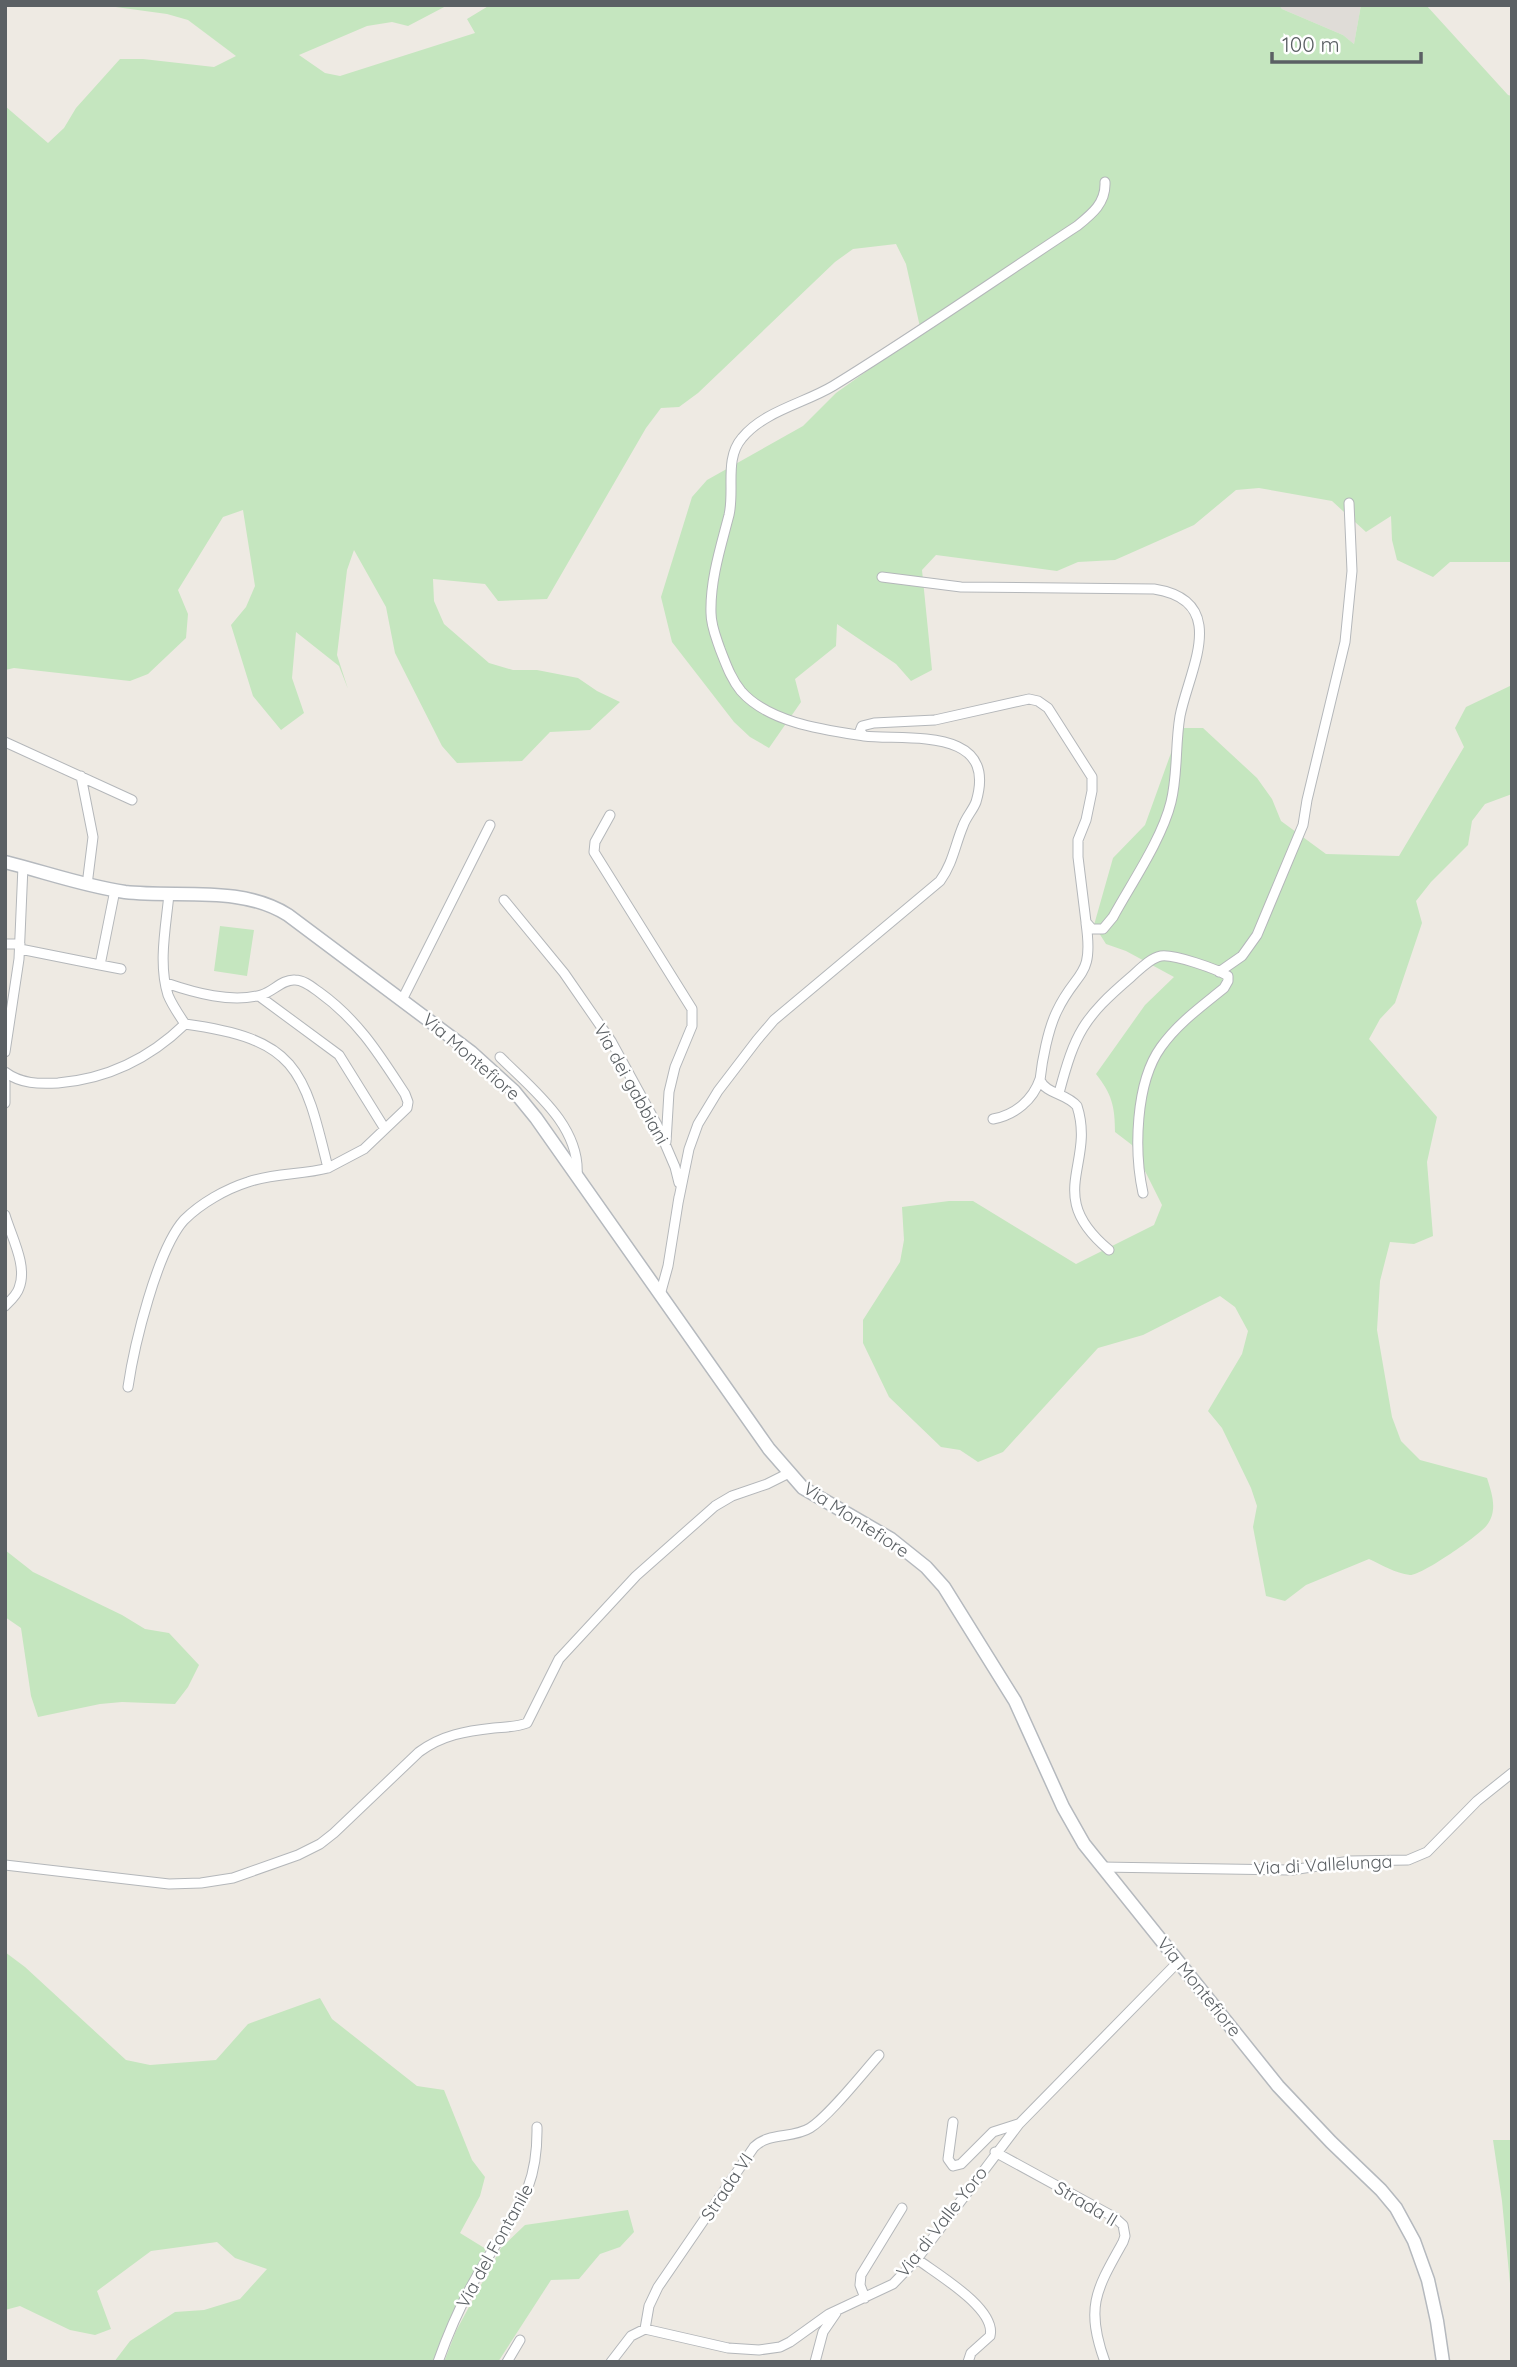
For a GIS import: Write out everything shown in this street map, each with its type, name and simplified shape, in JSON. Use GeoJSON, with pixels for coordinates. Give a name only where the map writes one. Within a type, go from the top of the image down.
{"type":"FeatureCollection","features":[{"type":"Feature","properties":{"kind":"main road","name":"Via Montefiore"},"geometry":{"type":"LineString","coordinates":[[5,862],[115,890],[240,898],[272,905],[471,1052],[514,1091],[789,1473],[812,1494],[871,1526],[905,1549],[944,1587],[1015,1701],[1063,1807],[1078,1835],[1101,1867],[1278,2086],[1396,2208],[1414,2241],[1428,2280],[1443,2362]]}},
{"type":"Feature","properties":{"kind":"street"},"geometry":{"type":"LineString","coordinates":[[678,1203],[689,1149],[698,1124],[718,1091],[774,1020],[940,881],[951,864],[962,828],[976,801],[978,786],[975,765],[970,756],[954,745],[926,737],[863,736],[799,724],[747,697],[728,671],[713,627],[711,612],[714,577],[732,504],[732,461],[736,448],[741,438],[760,423],[832,386],[1077,226],[1098,207],[1104,195],[1105,182]]}},
{"type":"Feature","properties":{"kind":"street"},"geometry":{"type":"LineString","coordinates":[[1219,972],[1242,956],[1257,935],[1303,825],[1345,642],[1352,571],[1349,503]]}},
{"type":"Feature","properties":{"kind":"street"},"geometry":{"type":"LineString","coordinates":[[882,577],[961,587],[1154,589],[1171,593],[1194,611],[1200,629],[1200,644],[1180,717],[1173,794],[1167,816],[1110,923],[1101,930],[1093,929],[1088,925],[1084,911]]}},
{"type":"Feature","properties":{"kind":"street"},"geometry":{"type":"LineString","coordinates":[[863,736],[860,729],[867,724],[935,720],[1029,699],[1046,705],[1092,777],[1093,791],[1078,840],[1088,961],[1081,977],[1057,1011],[1034,1093],[1024,1104],[1006,1116],[993,1119]]}},
{"type":"Feature","properties":{"kind":"street"},"geometry":{"type":"LineString","coordinates":[[5,742],[132,800]]}},
{"type":"Feature","properties":{"kind":"street"},"geometry":{"type":"LineString","coordinates":[[81,776],[93,837],[87,885]]}},
{"type":"Feature","properties":{"kind":"street"},"geometry":{"type":"LineString","coordinates":[[610,815],[595,842],[595,855],[682,990],[693,1013],[691,1029],[675,1067],[669,1092],[666,1147]]}},
{"type":"Feature","properties":{"kind":"street"},"geometry":{"type":"LineString","coordinates":[[402,1000],[490,825]]}},
{"type":"Feature","properties":{"kind":"street"},"geometry":{"type":"LineString","coordinates":[[5,1052],[20,946],[23,866]]}},
{"type":"Feature","properties":{"kind":"street"},"geometry":{"type":"LineString","coordinates":[[100,965],[115,890]]}},
{"type":"Feature","properties":{"kind":"street"},"geometry":{"type":"LineString","coordinates":[[169,894],[164,962],[169,998],[185,1024],[244,1036],[287,1061],[298,1073],[315,1112],[328,1168]]}},
{"type":"Feature","properties":{"kind":"street","name":"Via dei gabbiani"},"geometry":{"type":"LineString","coordinates":[[504,900],[564,974],[611,1041],[657,1125],[677,1174],[678,1203],[668,1266],[660,1295]]}},
{"type":"Feature","properties":{"kind":"street"},"geometry":{"type":"LineString","coordinates":[[5,944],[121,969]]}},
{"type":"Feature","properties":{"kind":"street"},"geometry":{"type":"LineString","coordinates":[[1059,1093],[1076,1037],[1087,1019],[1102,1002],[1151,960],[1167,956],[1227,976],[1227,984],[1171,1034],[1157,1054],[1149,1073],[1142,1102],[1137,1151],[1143,1193]]}},
{"type":"Feature","properties":{"kind":"street"},"geometry":{"type":"LineString","coordinates":[[128,1387],[132,1361],[152,1288],[165,1251],[184,1221],[214,1198],[246,1182],[328,1168],[361,1152],[406,1110],[408,1100],[364,1032],[351,1017],[321,993],[298,980],[289,980],[259,996],[221,997],[166,983]]}},
{"type":"Feature","properties":{"kind":"street"},"geometry":{"type":"LineString","coordinates":[[259,996],[339,1055],[385,1129]]}},
{"type":"Feature","properties":{"kind":"street"},"geometry":{"type":"LineString","coordinates":[[5,1072],[19,1080],[34,1083],[93,1078],[118,1070],[145,1056],[185,1024]]}},
{"type":"Feature","properties":{"kind":"street"},"geometry":{"type":"LineString","coordinates":[[500,1057],[567,1131],[576,1152],[577,1176]]}},
{"type":"Feature","properties":{"kind":"street"},"geometry":{"type":"LineString","coordinates":[[1040,1077],[1043,1087],[1069,1098],[1077,1106],[1080,1121],[1074,1192],[1079,1213],[1092,1234],[1110,1250]]}},
{"type":"Feature","properties":{"kind":"street"},"geometry":{"type":"LineString","coordinates":[[5,1082],[5,1103]]}},
{"type":"Feature","properties":{"kind":"street"},"geometry":{"type":"LineString","coordinates":[[5,1215],[19,1261],[21,1278],[18,1291],[5,1306]]}},
{"type":"Feature","properties":{"kind":"street"},"geometry":{"type":"LineString","coordinates":[[5,1865],[154,1883],[192,1884],[233,1878],[303,1853],[334,1833],[419,1752],[432,1743],[463,1732],[527,1723],[559,1659],[636,1576],[715,1506],[732,1496],[761,1487],[789,1473]]}},
{"type":"Feature","properties":{"kind":"street","name":"Via di Vallelunga"},"geometry":{"type":"LineString","coordinates":[[1101,1867],[1292,1870],[1350,1861],[1413,1859],[1427,1852],[1482,1796],[1512,1773]]}},
{"type":"Feature","properties":{"kind":"street","name":"Via di Valle Yoro"},"geometry":{"type":"LineString","coordinates":[[645,2329],[728,2348],[769,2349],[790,2342],[825,2317],[895,2282],[917,2259],[995,2152],[1019,2124],[1179,1961]]}},
{"type":"Feature","properties":{"kind":"street","name":"Strada VI"},"geometry":{"type":"LineString","coordinates":[[645,2329],[649,2306],[658,2287],[754,2147],[765,2139],[798,2133],[814,2125],[879,2055]]}},
{"type":"Feature","properties":{"kind":"street"},"geometry":{"type":"LineString","coordinates":[[953,2122],[948,2159],[953,2166],[961,2164],[993,2132],[1019,2124]]}},
{"type":"Feature","properties":{"kind":"street","name":"Via del Fontanile"},"geometry":{"type":"LineString","coordinates":[[438,2362],[448,2333],[474,2281],[526,2196],[536,2165],[537,2127]]}},
{"type":"Feature","properties":{"kind":"street","name":"Strada II"},"geometry":{"type":"LineString","coordinates":[[995,2152],[1114,2217],[1123,2225],[1123,2242],[1101,2281],[1095,2303],[1096,2332],[1105,2362]]}},
{"type":"Feature","properties":{"kind":"street"},"geometry":{"type":"LineString","coordinates":[[865,2298],[860,2285],[861,2275],[902,2208]]}},
{"type":"Feature","properties":{"kind":"street"},"geometry":{"type":"LineString","coordinates":[[917,2259],[970,2299],[988,2319],[990,2336],[971,2353],[968,2362]]}},
{"type":"Feature","properties":{"kind":"street"},"geometry":{"type":"LineString","coordinates":[[815,2362],[823,2332],[842,2308]]}},
{"type":"Feature","properties":{"kind":"street"},"geometry":{"type":"LineString","coordinates":[[611,2362],[633,2334],[645,2329]]}},
{"type":"Feature","properties":{"kind":"street"},"geometry":{"type":"LineString","coordinates":[[506,2362],[520,2340]]}},
{"type":"Feature","properties":{"kind":"shaded area"},"geometry":{"type":"Polygon","coordinates":[[[1279,5],[1361,5],[1354,44],[1343,35],[1282,9],[1279,5]]]}},
{"type":"Feature","properties":{"kind":"green space"},"geometry":{"type":"Polygon","coordinates":[[[101,5],[448,5],[408,26],[392,22],[367,26],[299,55],[325,73],[340,76],[475,33],[467,19],[490,5],[1279,5],[1282,9],[1343,35],[1354,44],[1361,5],[1426,5],[1508,95],[1512,96],[1512,562],[1450,562],[1433,577],[1397,560],[1392,540],[1391,516],[1366,532],[1332,501],[1259,488],[1236,490],[1194,525],[1115,560],[1078,562],[1057,571],[936,555],[922,570],[932,670],[911,681],[896,664],[837,624],[836,646],[795,679],[801,702],[769,748],[750,737],[734,722],[672,642],[661,597],[692,497],[707,480],[803,426],[836,393],[902,346],[920,327],[906,264],[896,244],[853,249],[835,262],[698,393],[679,407],[661,408],[646,428],[547,599],[498,601],[485,584],[433,579],[434,601],[444,624],[489,663],[513,670],[537,670],[578,678],[620,702],[590,730],[550,732],[522,761],[457,763],[442,746],[395,653],[386,607],[354,550],[347,570],[337,655],[348,689],[339,666],[296,632],[292,678],[304,713],[281,730],[253,696],[231,625],[246,607],[255,586],[243,510],[223,517],[178,590],[188,614],[186,638],[148,674],[130,681],[14,668],[5,670],[5,106],[48,143],[64,128],[76,108],[120,59],[214,67],[236,56],[188,20],[167,14],[101,5]]]}},
{"type":"Feature","properties":{"kind":"green space"},"geometry":{"type":"Polygon","coordinates":[[[1512,685],[1512,794],[1485,804],[1472,821],[1468,845],[1416,901],[1422,923],[1395,1003],[1380,1019],[1369,1039],[1437,1117],[1427,1162],[1433,1236],[1414,1244],[1390,1242],[1380,1281],[1377,1330],[1392,1417],[1401,1441],[1420,1460],[1487,1478],[1493,1508],[1487,1525],[1450,1554],[1416,1574],[1399,1572],[1369,1559],[1306,1585],[1285,1601],[1266,1596],[1253,1527],[1257,1506],[1222,1428],[1208,1411],[1242,1354],[1248,1331],[1235,1307],[1220,1296],[1143,1335],[1098,1348],[1003,1452],[978,1462],[960,1450],[941,1447],[889,1397],[863,1343],[863,1320],[900,1262],[904,1240],[902,1207],[973,1201],[1076,1264],[1154,1225],[1162,1205],[1132,1145],[1115,1132],[1112,1101],[1096,1074],[1145,1005],[1174,977],[1126,951],[1106,944],[1094,925],[1113,858],[1145,825],[1180,728],[1203,728],[1257,778],[1272,799],[1281,821],[1326,854],[1399,856],[1464,747],[1455,728],[1466,707],[1512,685]]]}},
{"type":"Feature","properties":{"kind":"green space"},"geometry":{"type":"Polygon","coordinates":[[[220,926],[254,930],[247,976],[214,971],[220,926]]]}},
{"type":"Feature","properties":{"kind":"green space"},"geometry":{"type":"Polygon","coordinates":[[[5,1550],[33,1572],[145,1629],[169,1633],[199,1665],[188,1687],[175,1704],[100,1704],[38,1717],[31,1696],[21,1628],[5,1617],[5,1550]]]}},
{"type":"Feature","properties":{"kind":"green space"},"geometry":{"type":"Polygon","coordinates":[[[5,1952],[25,1967],[126,2060],[150,2065],[216,2060],[248,2024],[320,1998],[332,2019],[417,2086],[444,2090],[472,2160],[485,2177],[480,2196],[460,2233],[486,2249],[433,2362],[114,2362],[130,2341],[175,2312],[204,2310],[240,2299],[267,2269],[235,2258],[217,2242],[151,2251],[97,2291],[111,2329],[95,2335],[70,2330],[20,2306],[5,2310],[5,1952]]]}},
{"type":"Feature","properties":{"kind":"green space"},"geometry":{"type":"Polygon","coordinates":[[[1493,2140],[1512,2140],[1512,2304],[1502,2201],[1493,2140]]]}},
{"type":"Feature","properties":{"kind":"green space"},"geometry":{"type":"Polygon","coordinates":[[[628,2210],[634,2232],[620,2247],[600,2254],[579,2279],[551,2280],[498,2362],[444,2362],[456,2331],[501,2248],[525,2225],[628,2210]]]}}]}
